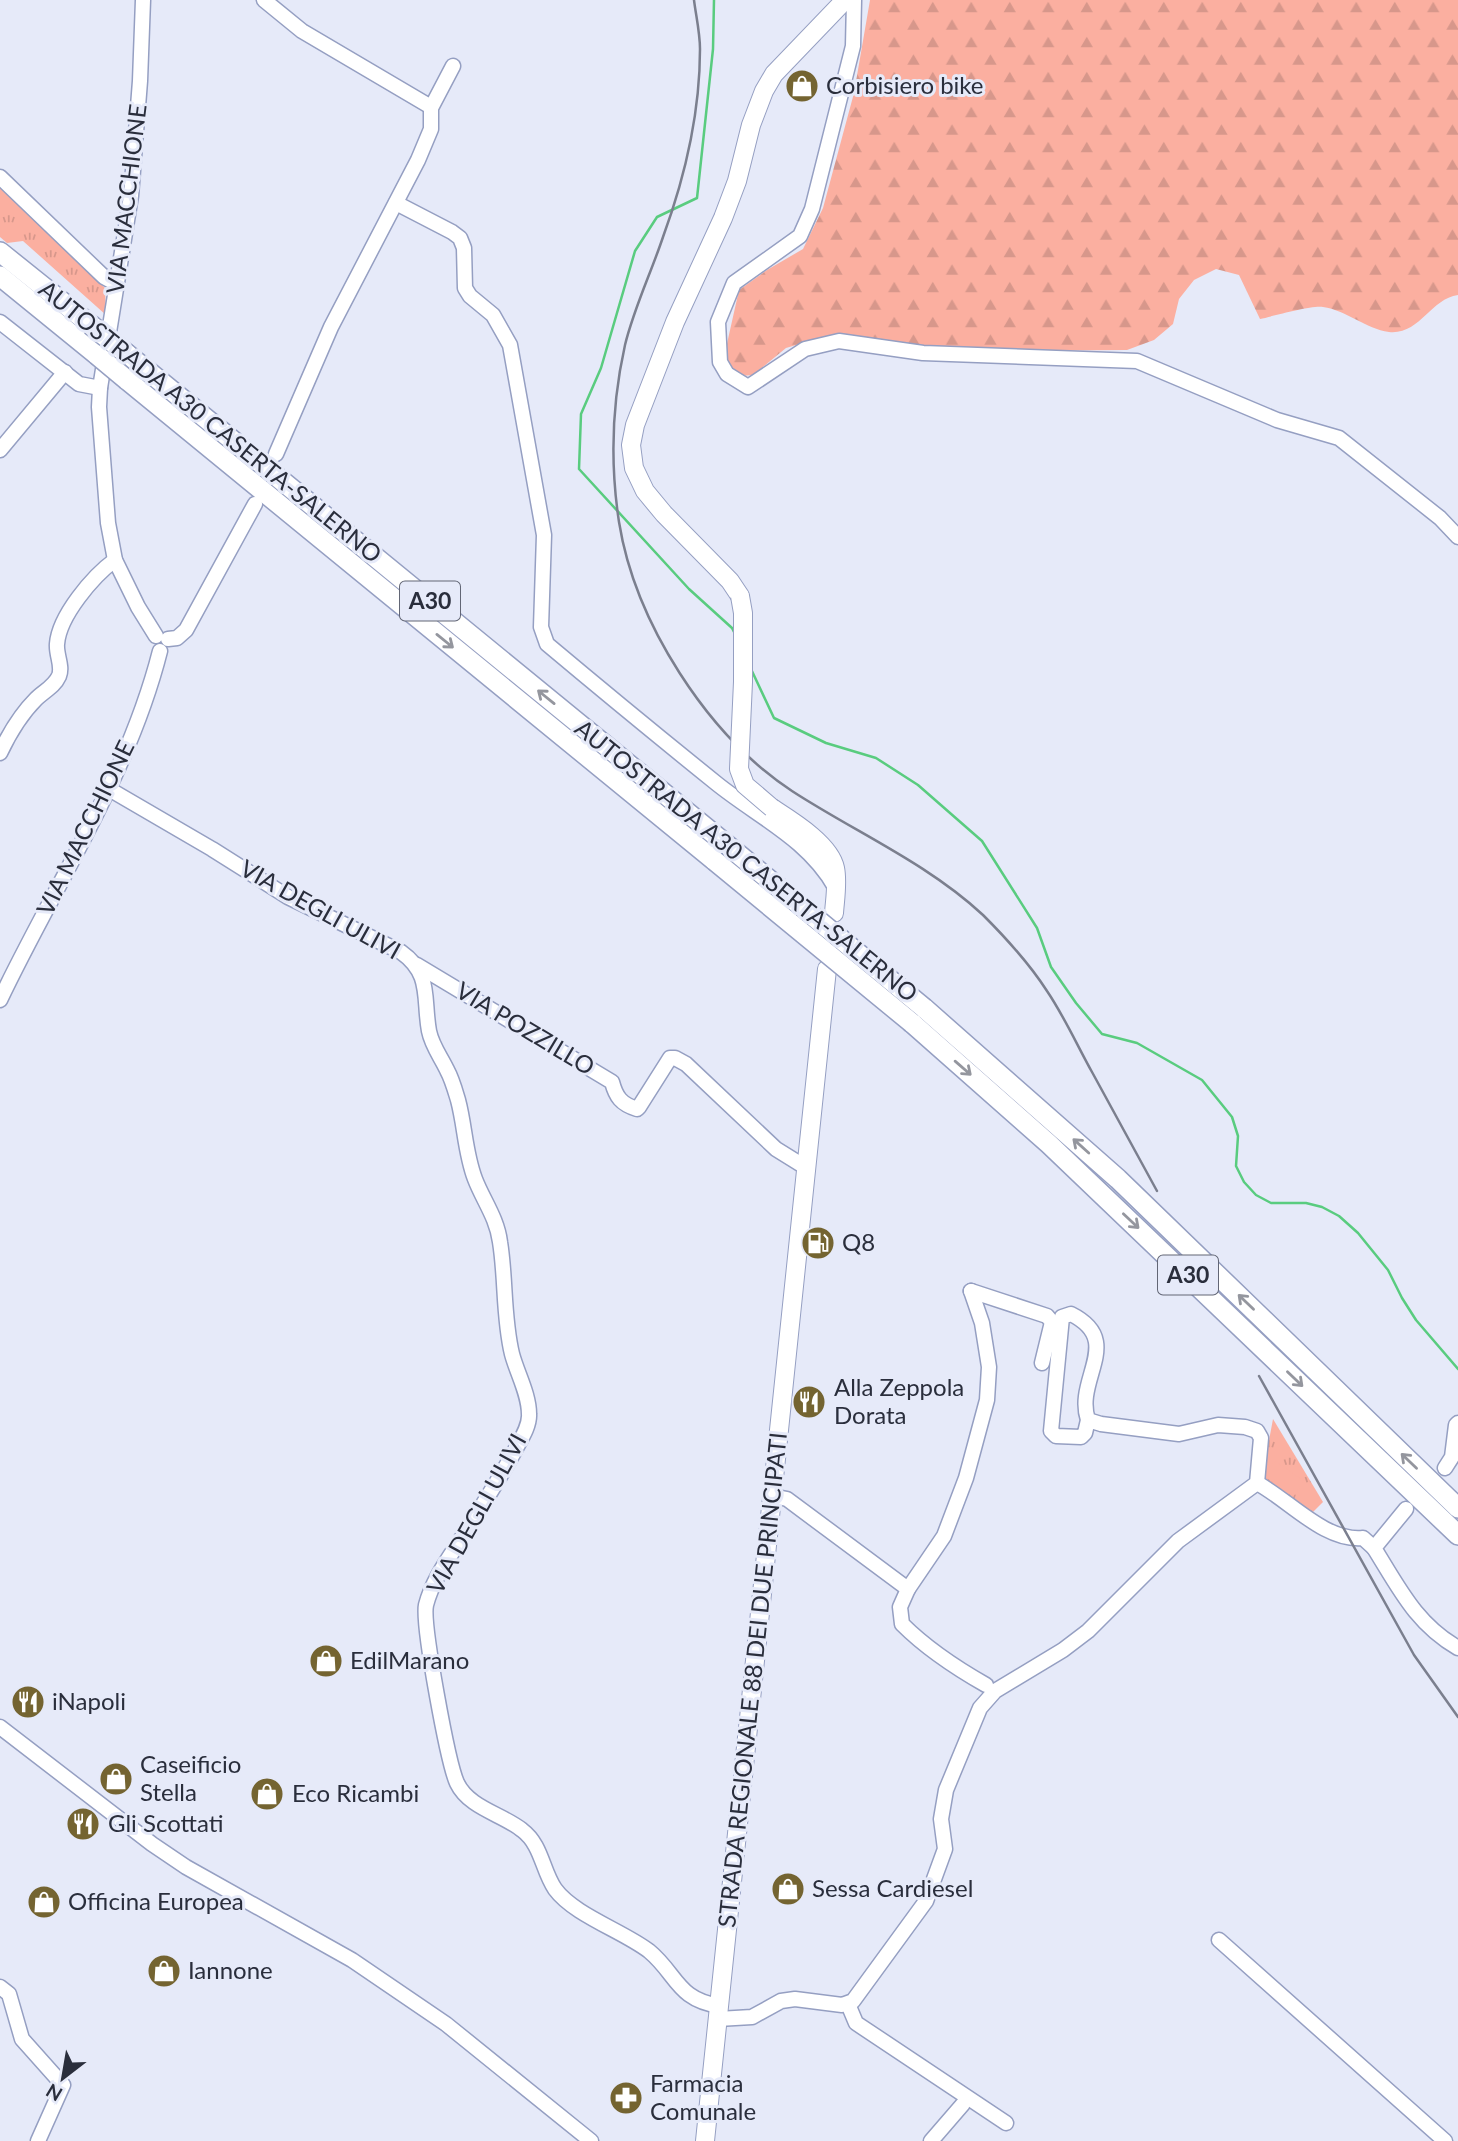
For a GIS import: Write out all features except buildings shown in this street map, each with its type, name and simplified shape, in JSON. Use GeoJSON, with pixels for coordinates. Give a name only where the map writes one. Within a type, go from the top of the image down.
{"type":"FeatureCollection","features":[{"type":"Feature","properties":{"kind":"highway","name":"AUTOSTRADA A30 CASERTA-SALERNO"},"geometry":{"type":"LineString","coordinates":[[0,252],[732,849],[918,1015],[1458,1535]]}},
{"type":"Feature","properties":{"kind":"highway","name":"A30"},"geometry":{"type":"LineString","coordinates":[[0,276],[97,355]]}},
{"type":"Feature","properties":{"kind":"highway"},"geometry":{"type":"LineString","coordinates":[[0,286],[97,355]]}},
{"type":"Feature","properties":{"kind":"highway","name":"AUTOSTRADA A30 CASERTA-SALERNO"},"geometry":{"type":"LineString","coordinates":[[97,355],[715,861],[918,1015],[1118,1179],[1458,1508]]}},
{"type":"Feature","properties":{"kind":"main road"},"geometry":{"type":"LineString","coordinates":[[834,913],[835,869],[831,858],[807,833],[745,785],[739,769],[743,657],[743,613],[740,596],[730,581],[645,491],[634,468],[631,444],[635,425],[675,322],[737,181],[751,125],[764,91],[774,74],[845,0]]}},
{"type":"Feature","properties":{"kind":"main road","name":"STRADA REGIONALE 88 DEI DUE PRINCIPATI"},"geometry":{"type":"LineString","coordinates":[[705,2141],[827,969]]}},
{"type":"Feature","properties":{"kind":"street","name":"VIA MACCHIONE"},"geometry":{"type":"LineString","coordinates":[[0,1000],[96,818],[142,708],[162,642],[133,599],[115,560],[108,523],[100,441],[100,388],[131,196],[143,0]]}},
{"type":"Feature","properties":{"kind":"street"},"geometry":{"type":"LineString","coordinates":[[264,0],[302,31],[431,107]]}},
{"type":"Feature","properties":{"kind":"street"},"geometry":{"type":"LineString","coordinates":[[854,0],[853,46],[812,209],[800,236],[734,283],[718,322],[720,362],[727,374],[748,387],[805,349],[839,341],[923,353],[1137,361],[1277,420],[1339,438],[1440,518],[1458,537]]}},
{"type":"Feature","properties":{"kind":"street"},"geometry":{"type":"LineString","coordinates":[[276,454],[331,327],[418,160],[431,129],[431,107],[453,66]]}},
{"type":"Feature","properties":{"kind":"street"},"geometry":{"type":"LineString","coordinates":[[0,177],[104,277],[117,284]]}},
{"type":"Feature","properties":{"kind":"street"},"geometry":{"type":"LineString","coordinates":[[396,202],[460,238],[465,262],[466,288],[479,306],[493,315],[510,345],[544,535],[541,627],[547,645],[719,786],[800,844],[824,867],[835,887]]}},
{"type":"Feature","properties":{"kind":"street"},"geometry":{"type":"LineString","coordinates":[[0,322],[79,384],[100,388]]}},
{"type":"Feature","properties":{"kind":"street"},"geometry":{"type":"LineString","coordinates":[[0,450],[65,372]]}},
{"type":"Feature","properties":{"kind":"street"},"geometry":{"type":"LineString","coordinates":[[162,642],[177,638],[186,630],[255,504]]}},
{"type":"Feature","properties":{"kind":"street"},"geometry":{"type":"LineString","coordinates":[[0,753],[12,730],[37,698],[50,689],[59,677],[61,668],[57,644],[61,629],[78,599],[93,580],[115,560]]}},
{"type":"Feature","properties":{"kind":"street","name":"VIA DEGLI ULIVI"},"geometry":{"type":"LineString","coordinates":[[109,789],[288,897],[401,953],[415,964],[425,986],[429,1033],[457,1097],[467,1156],[476,1182],[492,1211],[500,1240],[507,1324],[529,1414],[521,1438],[444,1566],[425,1609],[428,1643],[452,1764],[458,1784],[464,1793],[522,1829],[530,1837],[556,1891],[646,1949],[663,1965],[678,1988],[719,2012]]}},
{"type":"Feature","properties":{"kind":"street","name":"VIA POZZILLO"},"geometry":{"type":"LineString","coordinates":[[415,964],[612,1082],[619,1101],[629,1107],[639,1107],[660,1071],[670,1058],[675,1058],[686,1064],[776,1149],[806,1167]]}},
{"type":"Feature","properties":{"kind":"street"},"geometry":{"type":"LineString","coordinates":[[1042,1363],[1052,1322],[1047,1316],[971,1291],[982,1323],[989,1367],[987,1400],[966,1478],[944,1536],[908,1588],[900,1607],[902,1624],[919,1641],[958,1669],[992,1685],[1018,1676],[1082,1636],[1178,1541],[1256,1483],[1261,1438],[1257,1431],[1245,1427],[1218,1425],[1180,1434],[1088,1420]]}},
{"type":"Feature","properties":{"kind":"street"},"geometry":{"type":"LineString","coordinates":[[1070,1314],[1086,1321],[1095,1333],[1097,1348],[1090,1374],[1086,1413],[1088,1420],[1085,1433],[1081,1437],[1056,1436],[1051,1431],[1062,1317],[1070,1314]]}},
{"type":"Feature","properties":{"kind":"street"},"geometry":{"type":"LineString","coordinates":[[1445,1468],[1452,1457],[1458,1423]]}},
{"type":"Feature","properties":{"kind":"street"},"geometry":{"type":"LineString","coordinates":[[1256,1483],[1335,1535],[1349,1540],[1363,1538],[1374,1548],[1416,1616],[1440,1638],[1458,1648]]}},
{"type":"Feature","properties":{"kind":"street"},"geometry":{"type":"LineString","coordinates":[[772,1496],[787,1499],[908,1588]]}},
{"type":"Feature","properties":{"kind":"street"},"geometry":{"type":"LineString","coordinates":[[1374,1548],[1406,1510]]}},
{"type":"Feature","properties":{"kind":"street"},"geometry":{"type":"LineString","coordinates":[[719,2012],[752,2017],[781,2001],[795,1999],[842,2005],[853,2001],[926,1901],[945,1849],[941,1819],[946,1790],[992,1685]]}},
{"type":"Feature","properties":{"kind":"street"},"geometry":{"type":"LineString","coordinates":[[0,1727],[186,1867],[352,1959],[446,2024],[591,2141]]}},
{"type":"Feature","properties":{"kind":"street"},"geometry":{"type":"LineString","coordinates":[[1219,1940],[1445,2141]]}},
{"type":"Feature","properties":{"kind":"street"},"geometry":{"type":"LineString","coordinates":[[0,1987],[9,1994],[22,2039],[63,2084],[38,2141]]}},
{"type":"Feature","properties":{"kind":"street"},"geometry":{"type":"LineString","coordinates":[[848,2004],[856,2023],[1006,2123]]}},
{"type":"Feature","properties":{"kind":"street"},"geometry":{"type":"LineString","coordinates":[[931,2141],[963,2104]]}},
{"type":"Feature","properties":{"kind":"green space"},"geometry":{"type":"Polygon","coordinates":[[[870,0],[1458,0],[1458,295],[1448,298],[1417,323],[1400,331],[1381,330],[1323,307],[1260,319],[1239,275],[1216,269],[1194,280],[1179,299],[1173,324],[1154,340],[1127,350],[991,351],[884,344],[830,335],[786,348],[753,375],[741,376],[729,365],[726,348],[739,290],[803,249],[823,208],[854,93],[870,0]]]}},
{"type":"Feature","properties":{"kind":"green space"},"geometry":{"type":"Polygon","coordinates":[[[0,185],[105,288],[106,315],[23,241],[7,243],[0,237],[0,185]]]}},
{"type":"Feature","properties":{"kind":"green space"},"geometry":{"type":"Polygon","coordinates":[[[1273,1419],[1323,1502],[1312,1513],[1262,1478],[1273,1419]]]}},
{"type":"Feature","properties":{"kind":"green space"},"geometry":{"type":"Polygon","coordinates":[[[1275,1461],[1304,1481],[1293,1497],[1264,1476],[1275,1461]]]}},
{"type":"Feature","properties":{"kind":"waterway"},"geometry":{"type":"LineString","coordinates":[[714,0],[713,49],[697,198],[657,217],[635,251],[601,368],[581,414],[579,469],[689,589],[732,628],[735,634]]}},
{"type":"Feature","properties":{"kind":"waterway"},"geometry":{"type":"LineString","coordinates":[[751,669],[774,718],[826,743],[876,758],[918,785],[982,841],[1037,928],[1051,967],[1102,1034],[1137,1043],[1202,1080],[1232,1117],[1238,1136],[1236,1166],[1244,1182],[1256,1195],[1271,1203],[1306,1203],[1322,1207],[1339,1216],[1358,1233],[1388,1270],[1416,1320],[1458,1369]]}},
{"type":"Feature","properties":{"kind":"railway"},"geometry":{"type":"LineString","coordinates":[[694,0],[700,43],[697,97],[690,145],[671,214],[625,345],[615,411],[614,478],[619,522],[641,598],[658,636],[680,673],[704,708],[731,739],[792,791],[915,864],[961,896],[1017,951],[1059,1010],[1157,1191]]}},
{"type":"Feature","properties":{"kind":"railway"},"geometry":{"type":"LineString","coordinates":[[1259,1376],[1414,1655],[1458,1717]]}},
{"type":"Feature","properties":{"kind":"place","name":"Corbisiero bike"},"geometry":{"type":"Point","coordinates":[802,86]}},
{"type":"Feature","properties":{"kind":"place","name":"Q8"},"geometry":{"type":"Point","coordinates":[818,1243]}},
{"type":"Feature","properties":{"kind":"place","name":"Alla Zeppola Dorata"},"geometry":{"type":"Point","coordinates":[809,1402]}},
{"type":"Feature","properties":{"kind":"place","name":"EdilMarano"},"geometry":{"type":"Point","coordinates":[326,1661]}},
{"type":"Feature","properties":{"kind":"place","name":"iNapoli"},"geometry":{"type":"Point","coordinates":[28,1702]}},
{"type":"Feature","properties":{"kind":"place","name":"Caseificio Stella"},"geometry":{"type":"Point","coordinates":[116,1779]}},
{"type":"Feature","properties":{"kind":"place","name":"Eco Ricambi"},"geometry":{"type":"Point","coordinates":[267,1794]}},
{"type":"Feature","properties":{"kind":"place","name":"Gli Scottati"},"geometry":{"type":"Point","coordinates":[83,1824]}},
{"type":"Feature","properties":{"kind":"place","name":"Sessa Cardiesel"},"geometry":{"type":"Point","coordinates":[788,1889]}},
{"type":"Feature","properties":{"kind":"place","name":"Officina Europea"},"geometry":{"type":"Point","coordinates":[44,1902]}},
{"type":"Feature","properties":{"kind":"place","name":"Iannone"},"geometry":{"type":"Point","coordinates":[164,1971]}},
{"type":"Feature","properties":{"kind":"place","name":"Farmacia Comunale"},"geometry":{"type":"Point","coordinates":[626,2098]}}]}
